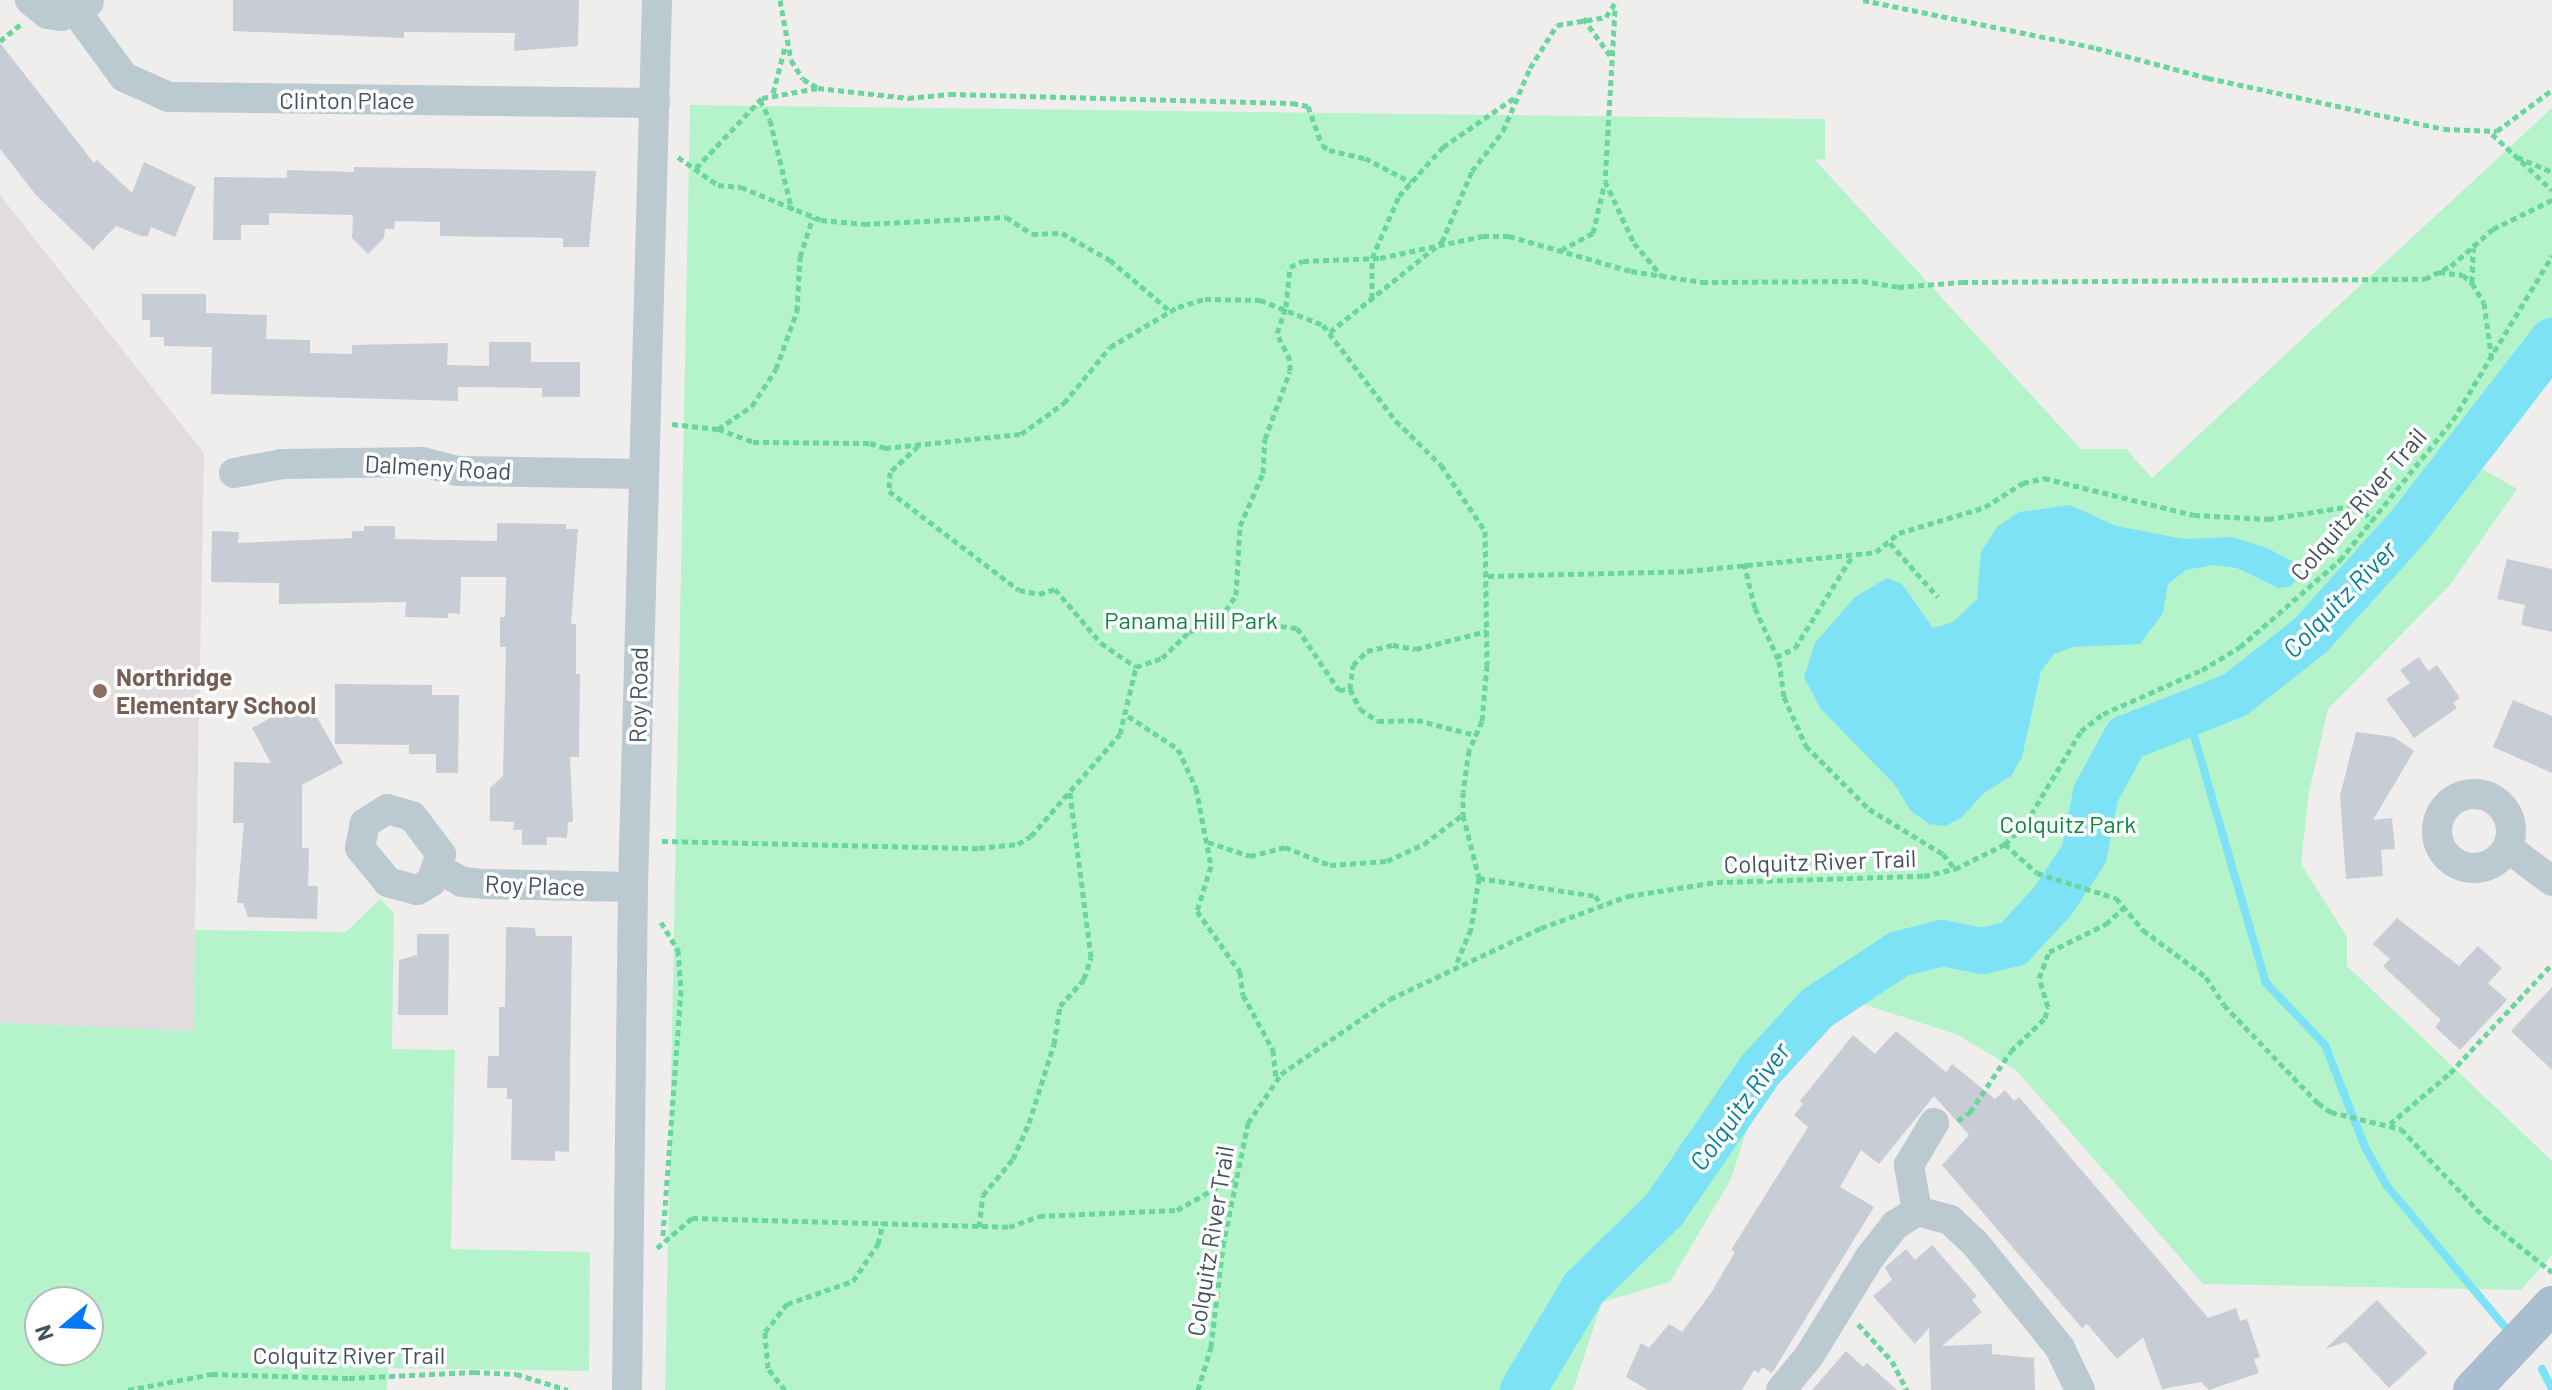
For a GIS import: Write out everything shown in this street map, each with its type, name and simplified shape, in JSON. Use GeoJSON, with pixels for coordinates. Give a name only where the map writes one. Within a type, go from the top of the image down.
{"type":"FeatureCollection","features":[{"type":"Feature","properties":{"kind":"main road"},"geometry":{"type":"LineString","coordinates":[[2472,1390],[2552,1305]]}},
{"type":"Feature","properties":{"kind":"street","name":"Clinton Place"},"geometry":{"type":"LineString","coordinates":[[30,0],[47,14],[84,6],[124,77],[169,97],[655,103]]}},
{"type":"Feature","properties":{"kind":"street","name":"Roy Road"},"geometry":{"type":"LineString","coordinates":[[627,1390],[633,887],[657,0]]}},
{"type":"Feature","properties":{"kind":"street","name":"Dalmeny Road"},"geometry":{"type":"LineString","coordinates":[[234,473],[282,464],[422,462],[457,471],[643,474]]}},
{"type":"Feature","properties":{"kind":"street"},"geometry":{"type":"LineString","coordinates":[[2508,848],[2552,881]]}},
{"type":"Feature","properties":{"kind":"street","name":"Roy Place"},"geometry":{"type":"LineString","coordinates":[[439,869],[462,882],[633,887]]}},
{"type":"Feature","properties":{"kind":"street"},"geometry":{"type":"LineString","coordinates":[[1917,1211],[1909,1165],[1934,1123]]}},
{"type":"Feature","properties":{"kind":"street"},"geometry":{"type":"LineString","coordinates":[[1781,1390],[1809,1356],[1870,1257],[1895,1225],[1917,1211],[1950,1220],[1974,1242],[2060,1348],[2080,1390]]}},
{"type":"Feature","properties":{"kind":"path"},"geometry":{"type":"LineString","coordinates":[[773,94],[785,47],[780,0]]}},
{"type":"Feature","properties":{"kind":"path"},"geometry":{"type":"LineString","coordinates":[[1561,250],[1593,233],[1605,181],[1617,0]]}},
{"type":"Feature","properties":{"kind":"path"},"geometry":{"type":"LineString","coordinates":[[1863,0],[2096,48],[2375,115],[2491,133],[2552,190]]}},
{"type":"Feature","properties":{"kind":"path"},"geometry":{"type":"LineString","coordinates":[[1330,332],[1442,242],[1460,193],[1503,131],[1552,32],[1568,20],[1606,17],[1615,9]]}},
{"type":"Feature","properties":{"kind":"path"},"geometry":{"type":"LineString","coordinates":[[1582,18],[1598,32],[1613,58]]}},
{"type":"Feature","properties":{"kind":"path"},"geometry":{"type":"LineString","coordinates":[[785,47],[803,79],[818,88]]}},
{"type":"Feature","properties":{"kind":"path"},"geometry":{"type":"LineString","coordinates":[[696,168],[760,100],[773,94],[818,88],[908,98],[950,94],[1292,103],[1308,106],[1322,145],[1329,150],[1365,158],[1411,182]]}},
{"type":"Feature","properties":{"kind":"path"},"geometry":{"type":"LineString","coordinates":[[2491,133],[2552,90]]}},
{"type":"Feature","properties":{"kind":"path"},"geometry":{"type":"LineString","coordinates":[[1372,298],[1372,258],[1399,196],[1443,147],[1518,96]]}},
{"type":"Feature","properties":{"kind":"path"},"geometry":{"type":"LineString","coordinates":[[760,100],[770,120],[792,211]]}},
{"type":"Feature","properties":{"kind":"path"},"geometry":{"type":"LineString","coordinates":[[653,152],[672,155],[718,185],[741,187],[792,211],[813,217],[864,224],[1006,217],[1032,234],[1062,233],[1094,249],[1170,311]]}},
{"type":"Feature","properties":{"kind":"path"},"geometry":{"type":"LineString","coordinates":[[2513,154],[2552,172]]}},
{"type":"Feature","properties":{"kind":"path"},"geometry":{"type":"LineString","coordinates":[[1605,181],[1634,243],[1662,276]]}},
{"type":"Feature","properties":{"kind":"path"},"geometry":{"type":"LineString","coordinates":[[1220,619],[1240,581],[1240,526],[1263,473],[1265,439],[1290,371],[1277,333],[1286,307],[1293,264],[1372,258],[1442,242],[1509,236],[1662,276],[1702,282],[1862,281],[1898,287],[1962,282],[2425,279],[2473,248],[2493,229],[2552,200]]}},
{"type":"Feature","properties":{"kind":"path"},"geometry":{"type":"LineString","coordinates":[[718,429],[752,406],[776,369],[797,311],[800,257],[813,217]]}},
{"type":"Feature","properties":{"kind":"path"},"geometry":{"type":"LineString","coordinates":[[2472,283],[2473,248]]}},
{"type":"Feature","properties":{"kind":"path","name":"Colquitz River Trail"},"geometry":{"type":"LineString","coordinates":[[1198,1390],[1211,1347],[1235,1177],[1248,1123],[1276,1080],[1351,1021],[1456,966],[1602,905],[1717,882],[1881,879],[1955,869],[2005,844],[2026,823],[2081,731],[2103,714],[2202,670],[2240,647],[2317,583],[2373,521],[2453,420],[2492,361],[2552,256]]}},
{"type":"Feature","properties":{"kind":"path"},"geometry":{"type":"LineString","coordinates":[[2438,272],[2463,275],[2472,283],[2484,303],[2492,361]]}},
{"type":"Feature","properties":{"kind":"path"},"geometry":{"type":"LineString","coordinates":[[647,420],[718,429],[753,442],[870,443],[885,448],[1021,434],[1064,403],[1110,347],[1170,311],[1205,299],[1260,300],[1286,307],[1330,332],[1396,421],[1441,465],[1485,531],[1488,576],[1482,721],[1469,750],[1463,815],[1479,878],[1471,929],[1456,966]]}},
{"type":"Feature","properties":{"kind":"path"},"geometry":{"type":"LineString","coordinates":[[922,444],[890,472],[889,491],[1019,590],[1039,594],[1055,589],[1101,643],[1136,667]]}},
{"type":"Feature","properties":{"kind":"path"},"geometry":{"type":"LineString","coordinates":[[1488,576],[1687,571],[1876,552],[1899,533],[1985,507],[2023,483],[2044,478],[2194,515],[2268,519],[2357,505],[2373,521]]}},
{"type":"Feature","properties":{"kind":"path"},"geometry":{"type":"LineString","coordinates":[[1890,543],[1938,597]]}},
{"type":"Feature","properties":{"kind":"path"},"geometry":{"type":"LineString","coordinates":[[1776,657],[1795,648],[1853,554]]}},
{"type":"Feature","properties":{"kind":"path"},"geometry":{"type":"LineString","coordinates":[[1744,563],[1776,657],[1795,727],[1821,764],[1869,809],[1943,854],[1955,869]]}},
{"type":"Feature","properties":{"kind":"path"},"geometry":{"type":"LineString","coordinates":[[1136,667],[1162,658],[1179,639],[1220,619],[1297,628],[1339,690],[1350,689]]}},
{"type":"Feature","properties":{"kind":"path"},"geometry":{"type":"LineString","coordinates":[[1476,735],[1417,720],[1378,721],[1360,709],[1350,689],[1353,665],[1367,651],[1393,645],[1416,649],[1487,631]]}},
{"type":"Feature","properties":{"kind":"path"},"geometry":{"type":"LineString","coordinates":[[661,841],[1000,847],[1031,836],[1107,751],[1128,716],[1136,667]]}},
{"type":"Feature","properties":{"kind":"path"},"geometry":{"type":"LineString","coordinates":[[1128,716],[1178,749],[1196,788],[1207,842],[1210,878],[1197,911],[1240,972],[1243,995],[1273,1050],[1276,1080]]}},
{"type":"Feature","properties":{"kind":"path"},"geometry":{"type":"LineString","coordinates":[[979,1227],[983,1195],[1013,1159],[1029,1123],[1054,1044],[1060,1006],[1084,979],[1091,957],[1070,792]]}},
{"type":"Feature","properties":{"kind":"path"},"geometry":{"type":"LineString","coordinates":[[1207,842],[1250,856],[1285,847],[1330,865],[1387,861],[1424,844],[1463,815]]}},
{"type":"Feature","properties":{"kind":"path"},"geometry":{"type":"LineString","coordinates":[[635,826],[656,825],[661,841],[659,852]]}},
{"type":"Feature","properties":{"kind":"path"},"geometry":{"type":"LineString","coordinates":[[2005,844],[2049,878],[2105,891],[2143,930],[2206,977],[2224,1005],[2318,1103],[2345,1116],[2390,1124],[2418,1145],[2486,1219],[2552,1272]]}},
{"type":"Feature","properties":{"kind":"path"},"geometry":{"type":"LineString","coordinates":[[1479,878],[1595,896],[1602,905]]}},
{"type":"Feature","properties":{"kind":"path"},"geometry":{"type":"LineString","coordinates":[[1934,1123],[1954,1125],[1970,1112],[2011,1051],[2045,1018],[2048,1007],[2039,978],[2049,952],[2106,924],[2123,908]]}},
{"type":"Feature","properties":{"kind":"path"},"geometry":{"type":"LineString","coordinates":[[628,1259],[652,1259],[663,1239],[681,990],[678,950],[657,916]]}},
{"type":"Feature","properties":{"kind":"path"},"geometry":{"type":"LineString","coordinates":[[2390,1124],[2450,1073],[2552,964]]}},
{"type":"Feature","properties":{"kind":"path"},"geometry":{"type":"LineString","coordinates":[[663,1239],[692,1218],[1009,1227],[1039,1216],[1177,1210],[1213,1185],[1235,1177]]}},
{"type":"Feature","properties":{"kind":"path"},"geometry":{"type":"LineString","coordinates":[[785,1390],[768,1368],[765,1332],[787,1304],[853,1281],[878,1244],[883,1222]]}},
{"type":"Feature","properties":{"kind":"path"},"geometry":{"type":"LineString","coordinates":[[1878,1342],[1902,1375],[1907,1390]]}},
{"type":"Feature","properties":{"kind":"path","name":"Colquitz River Trail"},"geometry":{"type":"LineString","coordinates":[[128,1390],[212,1374],[349,1378],[474,1372],[516,1374],[568,1390]]}},
{"type":"Feature","properties":{"kind":"shaded area","name":"Northridge Elementary School"},"geometry":{"type":"Polygon","coordinates":[[[0,195],[204,453],[193,1031],[0,1023],[0,195]]]}},
{"type":"Feature","properties":{"kind":"green space","name":"Panama Hill Park"},"geometry":{"type":"Polygon","coordinates":[[[690,105],[1825,119],[1825,159],[1815,160],[2081,449],[2126,449],[2152,478],[2552,108],[2552,331],[2528,376],[2461,457],[2517,489],[2450,585],[2328,709],[2309,792],[2301,864],[2347,937],[2347,966],[2552,1161],[2552,1255],[2521,1290],[2203,1284],[2016,1070],[1958,1035],[1839,996],[1757,1097],[1731,1179],[1670,1282],[1602,1302],[1573,1390],[665,1390],[690,105]]]}},
{"type":"Feature","properties":{"kind":"green space"},"geometry":{"type":"Polygon","coordinates":[[[380,899],[394,913],[392,1049],[455,1050],[451,1249],[590,1252],[589,1371],[388,1368],[387,1390],[0,1390],[0,1023],[193,1031],[195,930],[346,932],[380,899]]]}},
{"type":"Feature","properties":{"kind":"water"},"geometry":{"type":"Polygon","coordinates":[[[2070,505],[2116,526],[2184,539],[2232,537],[2267,548],[2298,564],[2300,575],[2291,586],[2278,588],[2237,568],[2213,565],[2186,570],[2168,584],[2163,613],[2140,644],[2074,647],[2054,654],[2041,671],[2022,757],[2011,776],[1984,793],[1961,818],[1945,826],[1929,824],[1911,811],[1894,784],[1820,708],[1804,677],[1815,643],[1855,597],[1887,578],[1902,584],[1933,628],[1953,622],[1977,599],[1981,552],[1997,527],[2019,512],[2070,505]]]}},
{"type":"Feature","properties":{"kind":"building"},"geometry":{"type":"Polygon","coordinates":[[[233,0],[579,0],[578,46],[514,51],[515,33],[404,32],[404,38],[233,31],[233,0]]]}},
{"type":"Feature","properties":{"kind":"building"},"geometry":{"type":"Polygon","coordinates":[[[0,43],[94,163],[97,160],[132,193],[144,162],[196,187],[175,237],[151,227],[148,236],[141,236],[116,226],[93,250],[36,195],[0,149],[0,43]]]}},
{"type":"Feature","properties":{"kind":"building"},"geometry":{"type":"Polygon","coordinates":[[[354,167],[596,171],[589,247],[563,247],[563,238],[440,236],[440,222],[395,221],[394,229],[385,229],[384,238],[368,254],[352,238],[353,215],[269,213],[269,225],[241,225],[241,240],[213,240],[214,177],[287,178],[287,170],[354,172],[354,167]]]}},
{"type":"Feature","properties":{"kind":"building"},"geometry":{"type":"Polygon","coordinates":[[[142,294],[206,294],[206,313],[267,315],[266,339],[310,340],[310,353],[352,354],[352,345],[448,343],[447,365],[489,366],[489,342],[531,342],[531,362],[580,362],[580,397],[542,397],[542,388],[458,387],[458,401],[211,394],[212,347],[164,346],[164,337],[150,337],[150,320],[142,320],[142,294]]]}},
{"type":"Feature","properties":{"kind":"building"},"geometry":{"type":"Polygon","coordinates":[[[497,523],[566,524],[566,529],[578,529],[571,624],[576,624],[576,674],[580,674],[579,757],[570,757],[573,822],[568,822],[567,838],[547,837],[547,845],[522,845],[522,830],[513,830],[514,822],[490,821],[490,788],[503,776],[506,647],[500,647],[500,617],[505,617],[506,577],[461,577],[460,614],[448,613],[448,618],[405,617],[406,602],[279,604],[279,583],[211,582],[212,531],[239,532],[238,543],[352,538],[352,531],[364,531],[364,526],[395,526],[395,539],[497,541],[497,523]]]}},
{"type":"Feature","properties":{"kind":"building"},"geometry":{"type":"Polygon","coordinates":[[[2507,559],[2552,569],[2552,632],[2521,625],[2525,605],[2497,599],[2507,559]]]}},
{"type":"Feature","properties":{"kind":"building"},"geometry":{"type":"Polygon","coordinates":[[[2419,657],[2428,671],[2437,665],[2460,698],[2453,703],[2457,708],[2414,738],[2386,699],[2410,683],[2400,670],[2419,657]]]}},
{"type":"Feature","properties":{"kind":"building"},"geometry":{"type":"Polygon","coordinates":[[[335,684],[432,685],[432,695],[459,695],[458,773],[436,773],[436,754],[409,754],[409,745],[335,744],[335,684]]]}},
{"type":"Feature","properties":{"kind":"building"},"geometry":{"type":"Polygon","coordinates":[[[306,698],[343,763],[302,785],[302,848],[309,848],[308,886],[318,886],[317,919],[248,917],[243,903],[237,903],[244,823],[233,823],[234,762],[271,763],[252,728],[306,698]]]}},
{"type":"Feature","properties":{"kind":"building"},"geometry":{"type":"Polygon","coordinates":[[[2513,700],[2552,716],[2552,773],[2493,747],[2513,700]]]}},
{"type":"Feature","properties":{"kind":"building"},"geometry":{"type":"Polygon","coordinates":[[[2356,732],[2394,737],[2414,751],[2373,820],[2392,818],[2395,849],[2381,850],[2383,876],[2346,879],[2340,796],[2356,732]]]}},
{"type":"Feature","properties":{"kind":"building"},"geometry":{"type":"Polygon","coordinates":[[[2397,918],[2459,966],[2478,946],[2502,968],[2488,983],[2507,1000],[2460,1050],[2435,1027],[2441,1020],[2383,966],[2390,959],[2373,944],[2397,918]]]}},
{"type":"Feature","properties":{"kind":"building"},"geometry":{"type":"Polygon","coordinates":[[[506,927],[535,928],[536,936],[572,936],[569,1152],[555,1151],[555,1161],[511,1160],[512,1099],[507,1099],[507,1088],[487,1088],[488,1056],[499,1056],[499,1007],[505,1007],[506,927]]]}},
{"type":"Feature","properties":{"kind":"building"},"geometry":{"type":"Polygon","coordinates":[[[417,934],[449,934],[448,1015],[398,1015],[399,960],[417,955],[417,934]]]}},
{"type":"Feature","properties":{"kind":"building"},"geometry":{"type":"Polygon","coordinates":[[[2552,987],[2552,1070],[2511,1031],[2552,987]]]}},
{"type":"Feature","properties":{"kind":"building"},"geometry":{"type":"Polygon","coordinates":[[[1896,1031],[1946,1072],[1952,1064],[1995,1099],[2005,1090],[2014,1101],[2019,1097],[2208,1318],[2236,1308],[2240,1321],[2247,1319],[2260,1357],[2254,1359],[2259,1373],[2209,1390],[2201,1382],[2162,1389],[2143,1337],[2117,1359],[2087,1324],[2082,1328],[1942,1165],[1969,1135],[1934,1096],[1879,1164],[1861,1150],[1840,1187],[1874,1207],[1772,1373],[1762,1367],[1759,1373],[1754,1370],[1742,1390],[1648,1390],[1626,1377],[1641,1343],[1649,1348],[1669,1324],[1682,1332],[1711,1293],[1735,1252],[1731,1250],[1808,1127],[1794,1115],[1803,1104],[1800,1101],[1853,1035],[1875,1054],[1896,1031]]]}},
{"type":"Feature","properties":{"kind":"building"},"geometry":{"type":"Polygon","coordinates":[[[1932,1245],[1977,1296],[1972,1300],[1982,1312],[1942,1346],[1992,1344],[1992,1354],[2034,1358],[2035,1390],[1931,1390],[1929,1328],[1915,1344],[1873,1296],[1892,1280],[1885,1267],[1906,1249],[1915,1260],[1932,1245]]]}},
{"type":"Feature","properties":{"kind":"building"},"geometry":{"type":"Polygon","coordinates":[[[2377,1300],[2427,1353],[2389,1388],[2346,1342],[2325,1349],[2377,1300]]]}},
{"type":"Feature","properties":{"kind":"building"},"geometry":{"type":"Polygon","coordinates":[[[1846,1351],[1863,1367],[1867,1363],[1897,1390],[1812,1390],[1846,1351]]]}},
{"type":"Feature","properties":{"kind":"waterway","name":"Colquitz River"},"geometry":{"type":"LineString","coordinates":[[1523,1390],[1584,1288],[1664,1210],[1761,1069],[1817,1008],[1899,954],[1942,943],[1982,951],[2013,944],[2053,901],[2084,854],[2096,793],[2126,738],[2235,695],[2310,636],[2409,526],[2552,341]]}},
{"type":"Feature","properties":{"kind":"waterway"},"geometry":{"type":"LineString","coordinates":[[2188,715],[2266,983],[2325,1045],[2365,1147],[2387,1186],[2505,1327]]}},
{"type":"Feature","properties":{"kind":"waterway"},"geometry":{"type":"LineString","coordinates":[[2542,1369],[2552,1389]]}},
{"type":"Feature","properties":{"kind":"place","name":"Northridge Elementary School"},"geometry":{"type":"Point","coordinates":[100,691]}},
{"type":"Feature","properties":{"kind":"park label","name":"Colquitz Park"},"geometry":{"type":"Point","coordinates":[2068,824]}}]}
